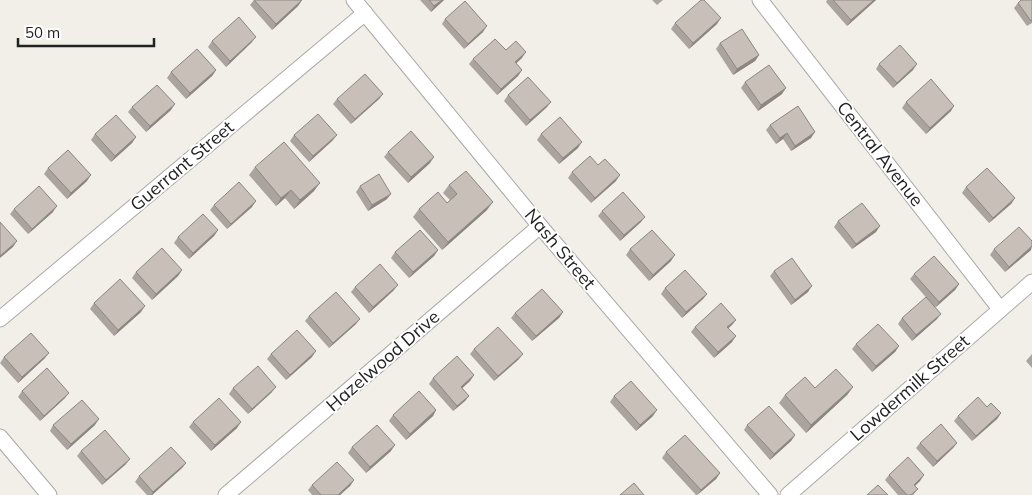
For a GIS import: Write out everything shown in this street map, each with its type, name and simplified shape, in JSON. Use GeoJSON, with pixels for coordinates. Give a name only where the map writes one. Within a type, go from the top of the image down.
{"type":"FeatureCollection","features":[{"type":"Feature","properties":{"kind":"street","name":"Nash Street"},"geometry":{"type":"LineString","coordinates":[[354,0],[540,226],[770,495]]}},
{"type":"Feature","properties":{"kind":"street","name":"Central Avenue"},"geometry":{"type":"LineString","coordinates":[[760,0],[1000,309]]}},
{"type":"Feature","properties":{"kind":"street","name":"Guerrant Street"},"geometry":{"type":"LineString","coordinates":[[0,319],[364,13]]}},
{"type":"Feature","properties":{"kind":"street","name":"Hazelwood Drive"},"geometry":{"type":"LineString","coordinates":[[226,495],[540,226]]}},
{"type":"Feature","properties":{"kind":"street","name":"Lowdermilk Street"},"geometry":{"type":"LineString","coordinates":[[788,495],[1032,282]]}},
{"type":"Feature","properties":{"kind":"street"},"geometry":{"type":"LineString","coordinates":[[0,437],[48,495]]}},
{"type":"Feature","properties":{"kind":"building"},"geometry":{"type":"Polygon","coordinates":[[[254,0],[302,0],[276,24],[254,0]]]}},
{"type":"Feature","properties":{"kind":"building"},"geometry":{"type":"Polygon","coordinates":[[[429,0],[442,0],[434,6],[429,0]]]}},
{"type":"Feature","properties":{"kind":"building"},"geometry":{"type":"Polygon","coordinates":[[[701,0],[704,0],[721,18],[693,43],[675,23],[701,0]]]}},
{"type":"Feature","properties":{"kind":"building"},"geometry":{"type":"Polygon","coordinates":[[[833,0],[874,0],[851,20],[833,0]]]}},
{"type":"Feature","properties":{"kind":"building"},"geometry":{"type":"Polygon","coordinates":[[[1021,0],[1032,0],[1031,21],[1018,3],[1021,0]]]}},
{"type":"Feature","properties":{"kind":"building"},"geometry":{"type":"Polygon","coordinates":[[[465,1],[487,26],[468,44],[445,19],[465,1]]]}},
{"type":"Feature","properties":{"kind":"building"},"geometry":{"type":"Polygon","coordinates":[[[239,17],[256,37],[230,61],[212,41],[239,17]]]}},
{"type":"Feature","properties":{"kind":"building"},"geometry":{"type":"Polygon","coordinates":[[[742,29],[759,55],[737,69],[720,43],[742,29]]]}},
{"type":"Feature","properties":{"kind":"building"},"geometry":{"type":"Polygon","coordinates":[[[495,39],[506,50],[516,41],[526,52],[515,62],[522,70],[501,89],[473,59],[495,39]]]}},
{"type":"Feature","properties":{"kind":"building"},"geometry":{"type":"Polygon","coordinates":[[[900,45],[917,64],[897,83],[879,64],[900,45]]]}},
{"type":"Feature","properties":{"kind":"building"},"geometry":{"type":"Polygon","coordinates":[[[197,49],[216,70],[190,93],[171,72],[197,49]]]}},
{"type":"Feature","properties":{"kind":"building"},"geometry":{"type":"Polygon","coordinates":[[[769,65],[786,88],[761,105],[745,82],[769,65]]]}},
{"type":"Feature","properties":{"kind":"building"},"geometry":{"type":"Polygon","coordinates":[[[365,74],[383,94],[355,119],[337,99],[365,74]]]}},
{"type":"Feature","properties":{"kind":"building"},"geometry":{"type":"Polygon","coordinates":[[[528,77],[551,102],[530,120],[508,95],[528,77]]]}},
{"type":"Feature","properties":{"kind":"building"},"geometry":{"type":"Polygon","coordinates":[[[931,79],[954,106],[930,128],[906,102],[931,79]]]}},
{"type":"Feature","properties":{"kind":"building"},"geometry":{"type":"Polygon","coordinates":[[[157,85],[175,104],[150,126],[132,107],[157,85]]]}},
{"type":"Feature","properties":{"kind":"building"},"geometry":{"type":"Polygon","coordinates":[[[798,106],[815,132],[795,146],[787,133],[780,138],[770,125],[798,106]]]}},
{"type":"Feature","properties":{"kind":"building"},"geometry":{"type":"Polygon","coordinates":[[[318,114],[337,135],[313,156],[294,135],[318,114]]]}},
{"type":"Feature","properties":{"kind":"building"},"geometry":{"type":"Polygon","coordinates":[[[116,115],[136,137],[115,156],[95,134],[116,115]]]}},
{"type":"Feature","properties":{"kind":"building"},"geometry":{"type":"Polygon","coordinates":[[[560,117],[582,142],[563,158],[541,134],[560,117]]]}},
{"type":"Feature","properties":{"kind":"building"},"geometry":{"type":"Polygon","coordinates":[[[411,131],[434,157],[411,177],[388,152],[411,131]]]}},
{"type":"Feature","properties":{"kind":"building"},"geometry":{"type":"Polygon","coordinates":[[[284,142],[320,183],[300,200],[291,190],[281,198],[255,167],[284,142]]]}},
{"type":"Feature","properties":{"kind":"building"},"geometry":{"type":"Polygon","coordinates":[[[68,150],[91,175],[71,193],[48,168],[68,150]]]}},
{"type":"Feature","properties":{"kind":"building"},"geometry":{"type":"Polygon","coordinates":[[[590,156],[598,165],[605,159],[620,175],[595,198],[572,172],[590,156]]]}},
{"type":"Feature","properties":{"kind":"building"},"geometry":{"type":"Polygon","coordinates":[[[987,168],[1015,198],[993,218],[966,187],[987,168]]]}},
{"type":"Feature","properties":{"kind":"building"},"geometry":{"type":"Polygon","coordinates":[[[466,171],[493,202],[448,242],[419,209],[438,192],[447,203],[457,194],[449,185],[466,171]]]}},
{"type":"Feature","properties":{"kind":"building"},"geometry":{"type":"Polygon","coordinates":[[[379,174],[391,194],[372,205],[360,186],[379,174]]]}},
{"type":"Feature","properties":{"kind":"building"},"geometry":{"type":"Polygon","coordinates":[[[239,182],[256,201],[231,224],[214,205],[239,182]]]}},
{"type":"Feature","properties":{"kind":"building"},"geometry":{"type":"Polygon","coordinates":[[[39,186],[57,206],[32,229],[14,209],[39,186]]]}},
{"type":"Feature","properties":{"kind":"building"},"geometry":{"type":"Polygon","coordinates":[[[623,192],[645,217],[624,235],[602,211],[623,192]]]}},
{"type":"Feature","properties":{"kind":"building"},"geometry":{"type":"Polygon","coordinates":[[[862,203],[880,226],[856,244],[838,221],[862,203]]]}},
{"type":"Feature","properties":{"kind":"building"},"geometry":{"type":"Polygon","coordinates":[[[203,214],[218,230],[193,253],[178,237],[203,214]]]}},
{"type":"Feature","properties":{"kind":"building"},"geometry":{"type":"Polygon","coordinates":[[[0,222],[17,241],[0,256],[0,222]]]}},
{"type":"Feature","properties":{"kind":"building"},"geometry":{"type":"Polygon","coordinates":[[[1019,227],[1032,241],[1032,246],[1009,267],[994,249],[1019,227]]]}},
{"type":"Feature","properties":{"kind":"building"},"geometry":{"type":"Polygon","coordinates":[[[420,230],[438,250],[413,272],[395,252],[420,230]]]}},
{"type":"Feature","properties":{"kind":"building"},"geometry":{"type":"Polygon","coordinates":[[[652,230],[675,255],[653,275],[630,249],[652,230]]]}},
{"type":"Feature","properties":{"kind":"building"},"geometry":{"type":"Polygon","coordinates":[[[162,248],[182,270],[156,294],[136,272],[162,248]]]}},
{"type":"Feature","properties":{"kind":"building"},"geometry":{"type":"Polygon","coordinates":[[[934,256],[959,284],[939,302],[914,274],[934,256]]]}},
{"type":"Feature","properties":{"kind":"building"},"geometry":{"type":"Polygon","coordinates":[[[792,258],[812,286],[795,300],[774,271],[792,258]]]}},
{"type":"Feature","properties":{"kind":"building"},"geometry":{"type":"Polygon","coordinates":[[[380,264],[398,285],[373,307],[355,287],[380,264]]]}},
{"type":"Feature","properties":{"kind":"building"},"geometry":{"type":"Polygon","coordinates":[[[685,270],[707,294],[686,312],[665,288],[685,270]]]}},
{"type":"Feature","properties":{"kind":"building"},"geometry":{"type":"Polygon","coordinates":[[[120,279],[145,306],[118,330],[94,303],[120,279]]]}},
{"type":"Feature","properties":{"kind":"building"},"geometry":{"type":"Polygon","coordinates":[[[542,289],[563,312],[536,336],[515,313],[542,289]]]}},
{"type":"Feature","properties":{"kind":"building"},"geometry":{"type":"Polygon","coordinates":[[[336,292],[360,319],[333,343],[309,316],[336,292]]]}},
{"type":"Feature","properties":{"kind":"building"},"geometry":{"type":"Polygon","coordinates":[[[926,297],[941,314],[916,335],[902,318],[926,297]]]}},
{"type":"Feature","properties":{"kind":"building"},"geometry":{"type":"Polygon","coordinates":[[[721,303],[736,320],[727,327],[736,336],[718,352],[695,327],[721,303]]]}},
{"type":"Feature","properties":{"kind":"building"},"geometry":{"type":"Polygon","coordinates":[[[878,324],[899,346],[876,366],[856,344],[878,324]]]}},
{"type":"Feature","properties":{"kind":"building"},"geometry":{"type":"Polygon","coordinates":[[[498,327],[523,354],[498,376],[474,349],[498,327]]]}},
{"type":"Feature","properties":{"kind":"building"},"geometry":{"type":"Polygon","coordinates":[[[297,330],[316,351],[290,375],[271,354],[297,330]]]}},
{"type":"Feature","properties":{"kind":"building"},"geometry":{"type":"Polygon","coordinates":[[[31,333],[49,353],[22,377],[4,357],[31,333]]]}},
{"type":"Feature","properties":{"kind":"building"},"geometry":{"type":"Polygon","coordinates":[[[457,356],[474,375],[461,387],[469,396],[457,406],[433,378],[457,356]]]}},
{"type":"Feature","properties":{"kind":"building"},"geometry":{"type":"Polygon","coordinates":[[[258,366],[276,387],[252,409],[233,388],[258,366]]]}},
{"type":"Feature","properties":{"kind":"building"},"geometry":{"type":"Polygon","coordinates":[[[47,368],[69,393],[44,416],[22,391],[47,368]]]}},
{"type":"Feature","properties":{"kind":"building"},"geometry":{"type":"Polygon","coordinates":[[[836,369],[853,387],[811,425],[785,395],[805,377],[815,388],[836,369]]]}},
{"type":"Feature","properties":{"kind":"building"},"geometry":{"type":"Polygon","coordinates":[[[631,381],[657,410],[640,425],[614,396],[631,381]]]}},
{"type":"Feature","properties":{"kind":"building"},"geometry":{"type":"Polygon","coordinates":[[[419,391],[436,410],[410,434],[393,415],[419,391]]]}},
{"type":"Feature","properties":{"kind":"building"},"geometry":{"type":"Polygon","coordinates":[[[978,397],[987,407],[991,403],[1001,413],[976,436],[958,416],[978,397]]]}},
{"type":"Feature","properties":{"kind":"building"},"geometry":{"type":"Polygon","coordinates":[[[219,398],[241,422],[215,445],[193,422],[219,398]]]}},
{"type":"Feature","properties":{"kind":"building"},"geometry":{"type":"Polygon","coordinates":[[[82,400],[99,419],[71,444],[53,425],[82,400]]]}},
{"type":"Feature","properties":{"kind":"building"},"geometry":{"type":"Polygon","coordinates":[[[769,406],[795,435],[774,454],[747,425],[769,406]]]}},
{"type":"Feature","properties":{"kind":"building"},"geometry":{"type":"Polygon","coordinates":[[[941,424],[957,443],[937,461],[920,443],[941,424]]]}},
{"type":"Feature","properties":{"kind":"building"},"geometry":{"type":"Polygon","coordinates":[[[377,425],[395,445],[370,467],[352,447],[377,425]]]}},
{"type":"Feature","properties":{"kind":"building"},"geometry":{"type":"Polygon","coordinates":[[[105,430],[130,459],[106,480],[81,451],[105,430]]]}},
{"type":"Feature","properties":{"kind":"building"},"geometry":{"type":"Polygon","coordinates":[[[685,435],[720,473],[701,490],[666,452],[685,435]]]}},
{"type":"Feature","properties":{"kind":"building"},"geometry":{"type":"Polygon","coordinates":[[[171,447],[186,463],[153,492],[139,476],[171,447]]]}},
{"type":"Feature","properties":{"kind":"building"},"geometry":{"type":"Polygon","coordinates":[[[908,457],[924,475],[914,485],[918,489],[911,495],[907,495],[889,475],[908,457]]]}},
{"type":"Feature","properties":{"kind":"building"},"geometry":{"type":"Polygon","coordinates":[[[337,462],[354,480],[338,495],[321,495],[312,485],[337,462]]]}},
{"type":"Feature","properties":{"kind":"building"},"geometry":{"type":"Polygon","coordinates":[[[634,483],[644,495],[620,495],[634,483]]]}},
{"type":"Feature","properties":{"kind":"building"},"geometry":{"type":"Polygon","coordinates":[[[878,485],[888,495],[867,495],[878,485]]]}}]}
